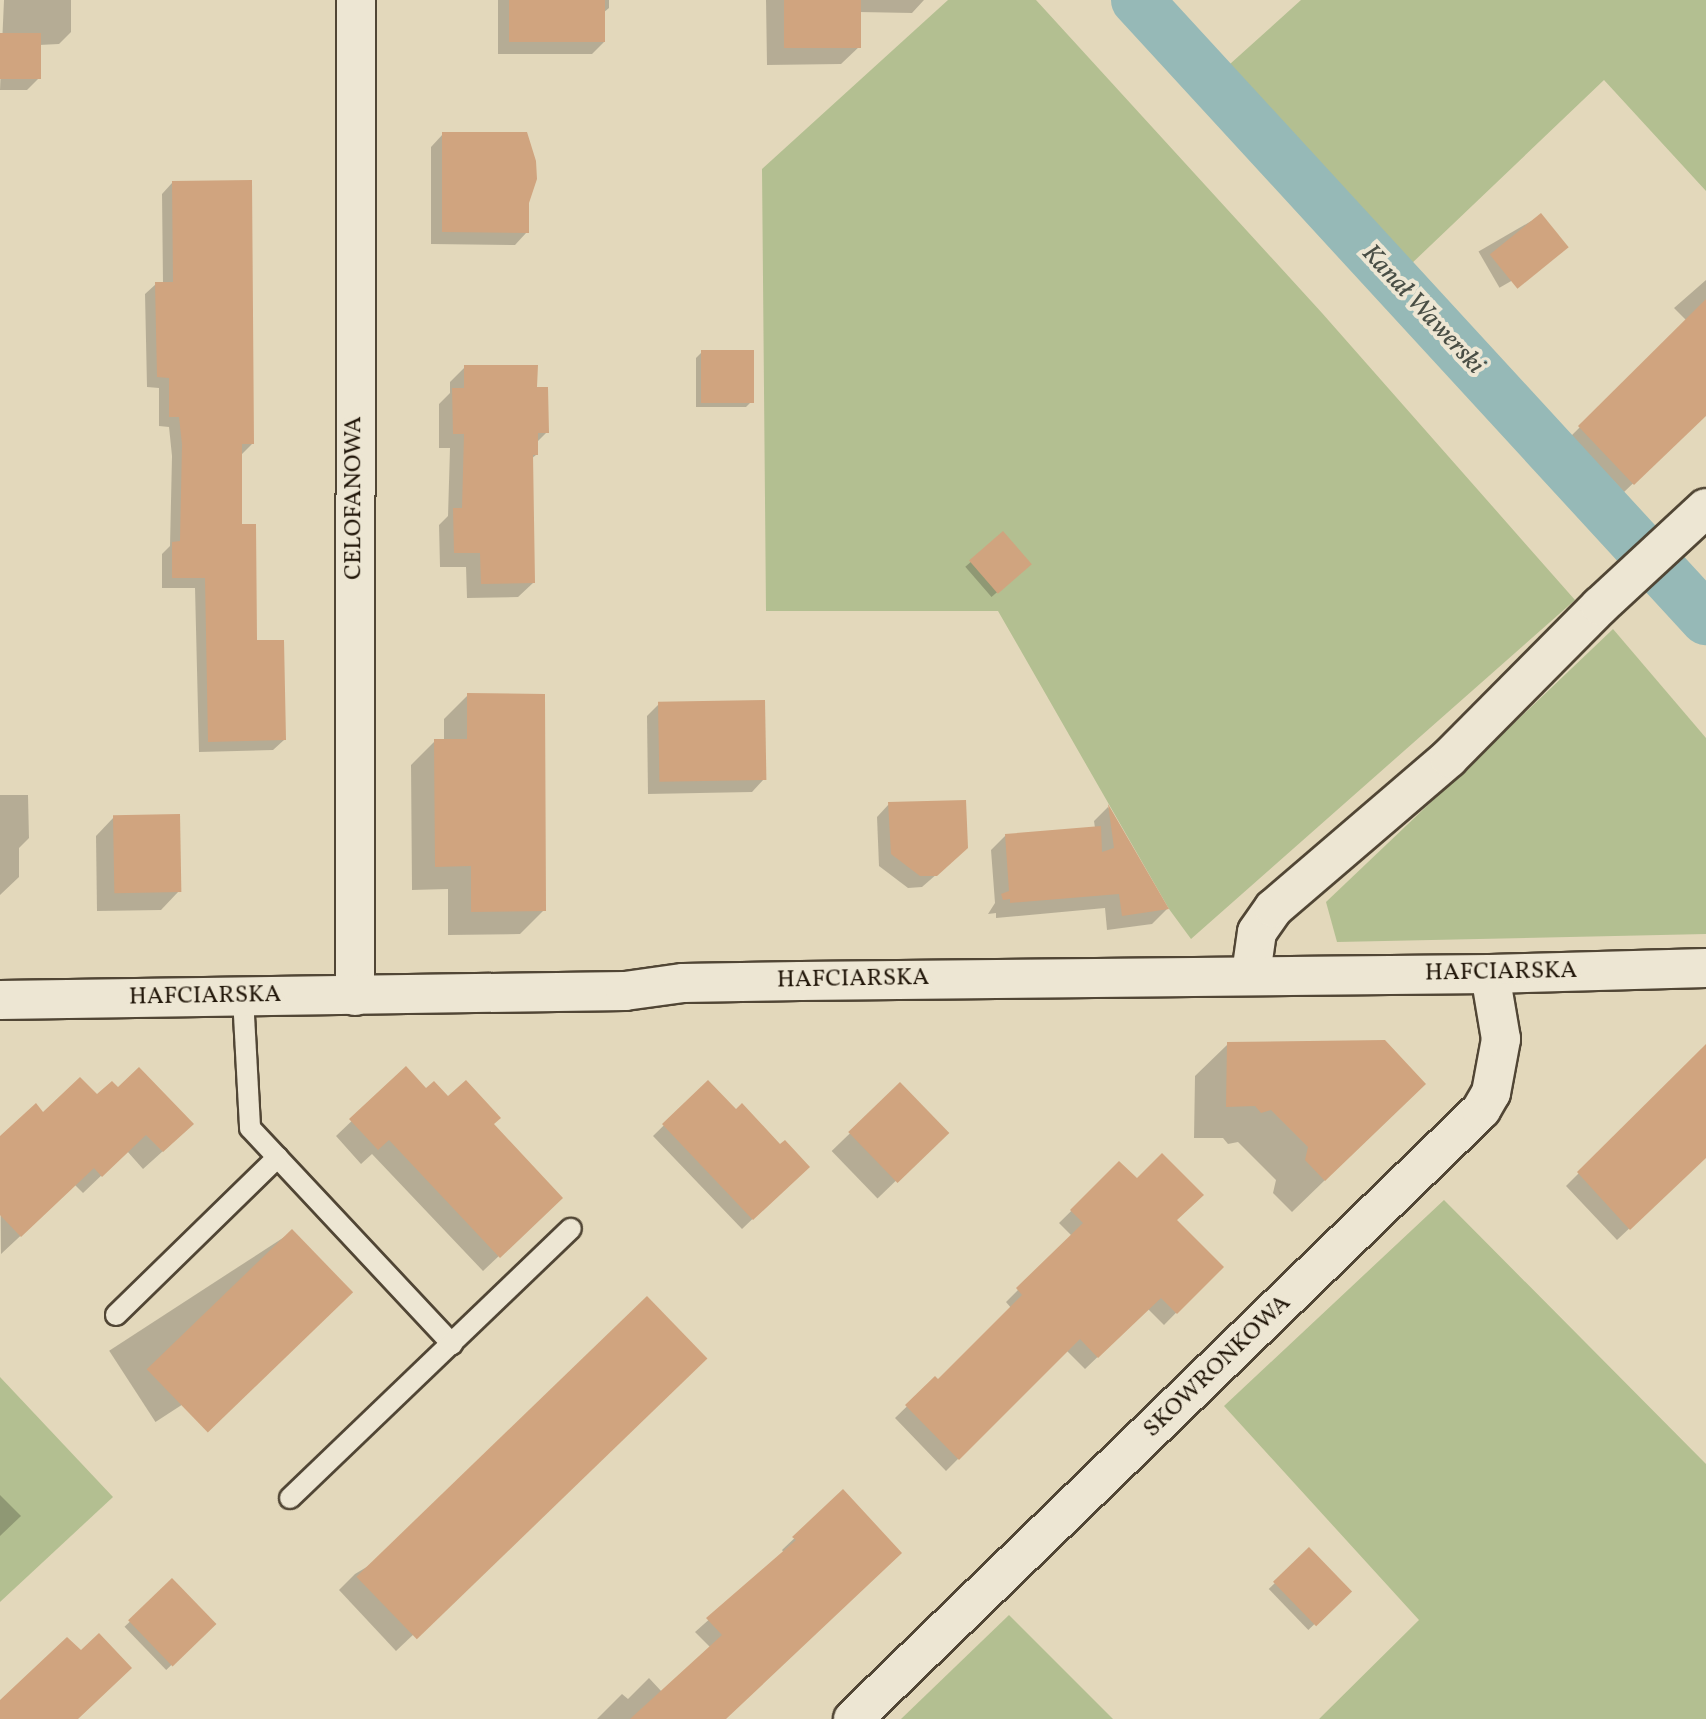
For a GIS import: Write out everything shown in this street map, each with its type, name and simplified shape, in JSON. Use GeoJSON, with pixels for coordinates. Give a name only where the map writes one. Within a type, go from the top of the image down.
{"type":"FeatureCollection","features":[{"type":"Feature","properties":{"kind":"street","name":"CELOFANOWA"},"geometry":{"type":"LineString","coordinates":[[355,996],[356,0]]}},
{"type":"Feature","properties":{"kind":"street"},"geometry":{"type":"LineString","coordinates":[[1251,974],[1257,932],[1274,908],[1449,758],[1615,593],[1706,508]]}},
{"type":"Feature","properties":{"kind":"street","name":"HAFCIARSKA"},"geometry":{"type":"LineString","coordinates":[[0,1000],[625,991],[697,983],[1251,974],[1490,974],[1706,968]]}},
{"type":"Feature","properties":{"kind":"street","name":"SKOWRONKOWA"},"geometry":{"type":"LineString","coordinates":[[853,1719],[1481,1110],[1491,1093],[1501,1039],[1490,974]]}},
{"type":"Feature","properties":{"kind":"lane"},"geometry":{"type":"LineString","coordinates":[[243,997],[250,1128],[452,1344]]}},
{"type":"Feature","properties":{"kind":"lane"},"geometry":{"type":"LineString","coordinates":[[116,1315],[278,1157]]}},
{"type":"Feature","properties":{"kind":"lane"},"geometry":{"type":"LineString","coordinates":[[290,1498],[571,1229]]}},
{"type":"Feature","properties":{"kind":"green space"},"geometry":{"type":"Polygon","coordinates":[[[948,0],[1036,0],[1322,313],[1575,600],[1191,939],[1169,909],[998,611],[766,611],[762,169],[948,0]]]}},
{"type":"Feature","properties":{"kind":"green space"},"geometry":{"type":"Polygon","coordinates":[[[1301,0],[1706,0],[1706,191],[1604,80],[1409,266],[1230,64],[1301,0]]]}},
{"type":"Feature","properties":{"kind":"green space"},"geometry":{"type":"Polygon","coordinates":[[[1613,629],[1706,738],[1706,934],[1337,942],[1326,902],[1613,629]]]}},
{"type":"Feature","properties":{"kind":"green space"},"geometry":{"type":"Polygon","coordinates":[[[1444,1200],[1706,1464],[1706,1719],[1319,1719],[1419,1620],[1224,1406],[1444,1200]]]}},
{"type":"Feature","properties":{"kind":"green space"},"geometry":{"type":"Polygon","coordinates":[[[0,1377],[113,1497],[0,1602],[0,1377]]]}},
{"type":"Feature","properties":{"kind":"green space"},"geometry":{"type":"Polygon","coordinates":[[[1009,1615],[1113,1719],[901,1719],[1009,1615]]]}},
{"type":"Feature","properties":{"kind":"building"},"geometry":{"type":"Polygon","coordinates":[[[509,0],[605,0],[605,42],[509,42],[509,0]]]}},
{"type":"Feature","properties":{"kind":"building"},"geometry":{"type":"Polygon","coordinates":[[[784,0],[861,0],[861,48],[784,48],[784,0]]]}},
{"type":"Feature","properties":{"kind":"building"},"geometry":{"type":"Polygon","coordinates":[[[0,33],[41,33],[41,79],[0,79],[0,33]]]}},
{"type":"Feature","properties":{"kind":"building"},"geometry":{"type":"Polygon","coordinates":[[[442,132],[527,132],[536,161],[537,179],[529,203],[529,233],[442,232],[442,132]]]}},
{"type":"Feature","properties":{"kind":"building"},"geometry":{"type":"Polygon","coordinates":[[[252,180],[254,444],[242,444],[242,524],[256,524],[257,640],[284,640],[286,740],[208,742],[205,578],[172,578],[172,542],[180,541],[182,444],[179,417],[169,417],[169,378],[157,377],[155,282],[173,282],[172,181],[252,180]]]}},
{"type":"Feature","properties":{"kind":"building"},"geometry":{"type":"Polygon","coordinates":[[[1541,213],[1569,247],[1517,289],[1490,255],[1541,213]]]}},
{"type":"Feature","properties":{"kind":"building"},"geometry":{"type":"Polygon","coordinates":[[[1706,299],[1706,416],[1634,485],[1578,426],[1706,299]]]}},
{"type":"Feature","properties":{"kind":"building"},"geometry":{"type":"Polygon","coordinates":[[[701,350],[754,350],[754,403],[701,403],[701,350]]]}},
{"type":"Feature","properties":{"kind":"building"},"geometry":{"type":"Polygon","coordinates":[[[464,365],[538,365],[537,387],[548,387],[549,433],[538,433],[538,455],[533,455],[535,583],[481,584],[480,553],[454,553],[453,508],[462,508],[464,434],[453,434],[452,388],[464,388],[464,365]]]}},
{"type":"Feature","properties":{"kind":"building"},"geometry":{"type":"Polygon","coordinates":[[[1003,531],[1032,564],[998,594],[969,561],[1003,531]]]}},
{"type":"Feature","properties":{"kind":"building"},"geometry":{"type":"Polygon","coordinates":[[[467,693],[545,694],[546,911],[471,912],[471,866],[435,867],[434,739],[467,739],[467,693]]]}},
{"type":"Feature","properties":{"kind":"building"},"geometry":{"type":"Polygon","coordinates":[[[765,700],[766,780],[659,782],[658,702],[765,700]]]}},
{"type":"Feature","properties":{"kind":"building"},"geometry":{"type":"Polygon","coordinates":[[[966,800],[968,848],[937,876],[920,876],[891,854],[888,802],[966,800]]]}},
{"type":"Feature","properties":{"kind":"building"},"geometry":{"type":"Polygon","coordinates":[[[1108,804],[1169,909],[1122,916],[1119,894],[1010,903],[1010,899],[1003,900],[1001,894],[1009,891],[1005,834],[1101,826],[1102,852],[1114,848],[1108,804]]]}},
{"type":"Feature","properties":{"kind":"building"},"geometry":{"type":"Polygon","coordinates":[[[180,814],[181,892],[114,893],[113,815],[180,814]]]}},
{"type":"Feature","properties":{"kind":"building"},"geometry":{"type":"Polygon","coordinates":[[[1385,1040],[1426,1084],[1325,1181],[1305,1160],[1308,1147],[1271,1110],[1261,1113],[1255,1106],[1226,1107],[1227,1042],[1385,1040]]]}},
{"type":"Feature","properties":{"kind":"building"},"geometry":{"type":"Polygon","coordinates":[[[1706,1044],[1706,1158],[1630,1230],[1577,1172],[1706,1044]]]}},
{"type":"Feature","properties":{"kind":"building"},"geometry":{"type":"Polygon","coordinates":[[[406,1066],[426,1088],[434,1081],[448,1096],[466,1080],[501,1118],[494,1124],[563,1198],[500,1258],[389,1140],[378,1150],[349,1119],[406,1066]]]}},
{"type":"Feature","properties":{"kind":"building"},"geometry":{"type":"Polygon","coordinates":[[[139,1067],[194,1124],[163,1152],[146,1135],[102,1177],[94,1168],[21,1237],[0,1215],[0,1136],[36,1103],[43,1112],[80,1077],[97,1094],[112,1081],[118,1087],[139,1067]]]}},
{"type":"Feature","properties":{"kind":"building"},"geometry":{"type":"Polygon","coordinates":[[[708,1080],[736,1109],[742,1103],[780,1144],[785,1140],[810,1167],[753,1220],[662,1124],[708,1080]]]}},
{"type":"Feature","properties":{"kind":"building"},"geometry":{"type":"Polygon","coordinates":[[[900,1082],[949,1133],[898,1183],[848,1132],[900,1082]]]}},
{"type":"Feature","properties":{"kind":"building"},"geometry":{"type":"Polygon","coordinates":[[[1162,1153],[1204,1195],[1177,1220],[1224,1267],[1177,1314],[1161,1298],[1098,1358],[1080,1339],[959,1460],[905,1405],[935,1376],[938,1379],[1022,1295],[1016,1288],[1083,1223],[1070,1210],[1119,1161],[1137,1178],[1162,1153]]]}},
{"type":"Feature","properties":{"kind":"building"},"geometry":{"type":"Polygon","coordinates":[[[292,1229],[353,1292],[208,1433],[147,1369],[292,1229]]]}},
{"type":"Feature","properties":{"kind":"building"},"geometry":{"type":"Polygon","coordinates":[[[647,1296],[707,1359],[417,1639],[356,1577],[647,1296]]]}},
{"type":"Feature","properties":{"kind":"building"},"geometry":{"type":"Polygon","coordinates":[[[843,1489],[902,1553],[726,1719],[630,1719],[722,1635],[706,1618],[796,1540],[792,1537],[843,1489]]]}},
{"type":"Feature","properties":{"kind":"building"},"geometry":{"type":"Polygon","coordinates":[[[1309,1547],[1352,1592],[1316,1626],[1273,1582],[1309,1547]]]}},
{"type":"Feature","properties":{"kind":"building"},"geometry":{"type":"Polygon","coordinates":[[[172,1578],[216,1624],[173,1666],[128,1620],[172,1578]]]}},
{"type":"Feature","properties":{"kind":"building"},"geometry":{"type":"Polygon","coordinates":[[[99,1633],[132,1668],[78,1719],[0,1719],[0,1700],[67,1637],[81,1650],[99,1633]]]}},
{"type":"Feature","properties":{"kind":"waterway","name":"Kanał Wawerski"},"geometry":{"type":"LineString","coordinates":[[1137,0],[1706,619]]}}]}
